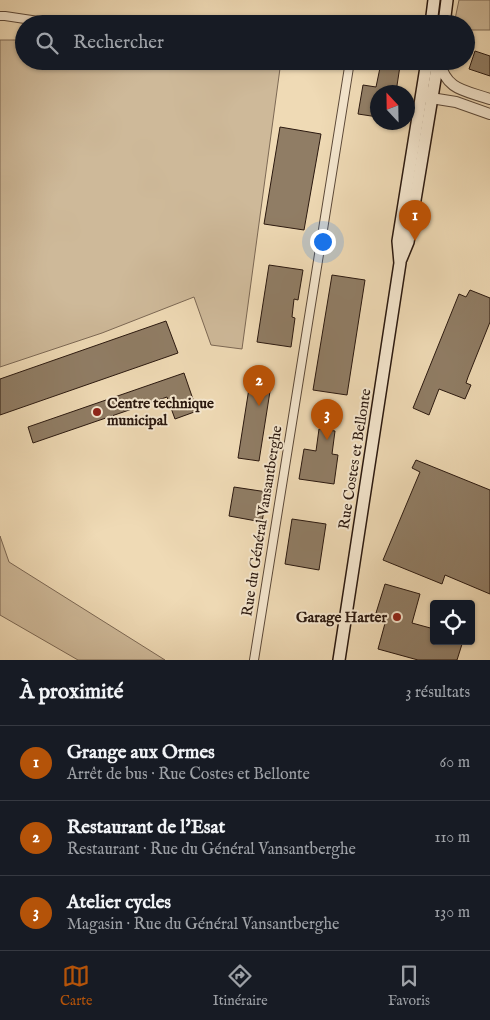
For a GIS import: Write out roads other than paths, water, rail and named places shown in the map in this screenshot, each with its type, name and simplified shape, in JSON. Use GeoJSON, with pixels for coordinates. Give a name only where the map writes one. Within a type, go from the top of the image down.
{"type":"FeatureCollection","features":[{"type":"Feature","properties":{"kind":"main road"},"geometry":{"type":"LineString","coordinates":[[432,15],[434,0]]}},
{"type":"Feature","properties":{"kind":"main road"},"geometry":{"type":"LineString","coordinates":[[446,15],[448,0]]}},
{"type":"Feature","properties":{"kind":"main road","name":"Rue Costes et Bellonte"},"geometry":{"type":"LineString","coordinates":[[400,263],[398,241],[426,70]]}},
{"type":"Feature","properties":{"kind":"main road","name":"Rue Costes et Bellonte"},"geometry":{"type":"LineString","coordinates":[[339,660],[400,263],[408,242],[436,70]]}},
{"type":"Feature","properties":{"kind":"street"},"geometry":{"type":"LineString","coordinates":[[0,16],[15,17]]}},
{"type":"Feature","properties":{"kind":"street","name":"Rue du Général Vansantberghe"},"geometry":{"type":"LineString","coordinates":[[254,660],[349,70]]}},
{"type":"Feature","properties":{"kind":"street"},"geometry":{"type":"LineString","coordinates":[[441,70],[450,84],[490,99]]}},
{"type":"Feature","properties":{"kind":"street"},"geometry":{"type":"LineString","coordinates":[[423,88],[431,98],[456,102],[490,114]]}},
{"type":"Feature","properties":{"kind":"place","name":"Grange aux Ormes"},"geometry":{"type":"Point","coordinates":[415,241]}},
{"type":"Feature","properties":{"kind":"place","name":"Restaurant de l'Esat"},"geometry":{"type":"Point","coordinates":[259,406]}},
{"type":"Feature","properties":{"kind":"place","name":"Centre technique municipal"},"geometry":{"type":"Point","coordinates":[97,412]}},
{"type":"Feature","properties":{"kind":"place","name":"Atelier cycles"},"geometry":{"type":"Point","coordinates":[327,440]}},
{"type":"Feature","properties":{"kind":"place","name":"Garage Harter"},"geometry":{"type":"Point","coordinates":[397,617]}}]}
